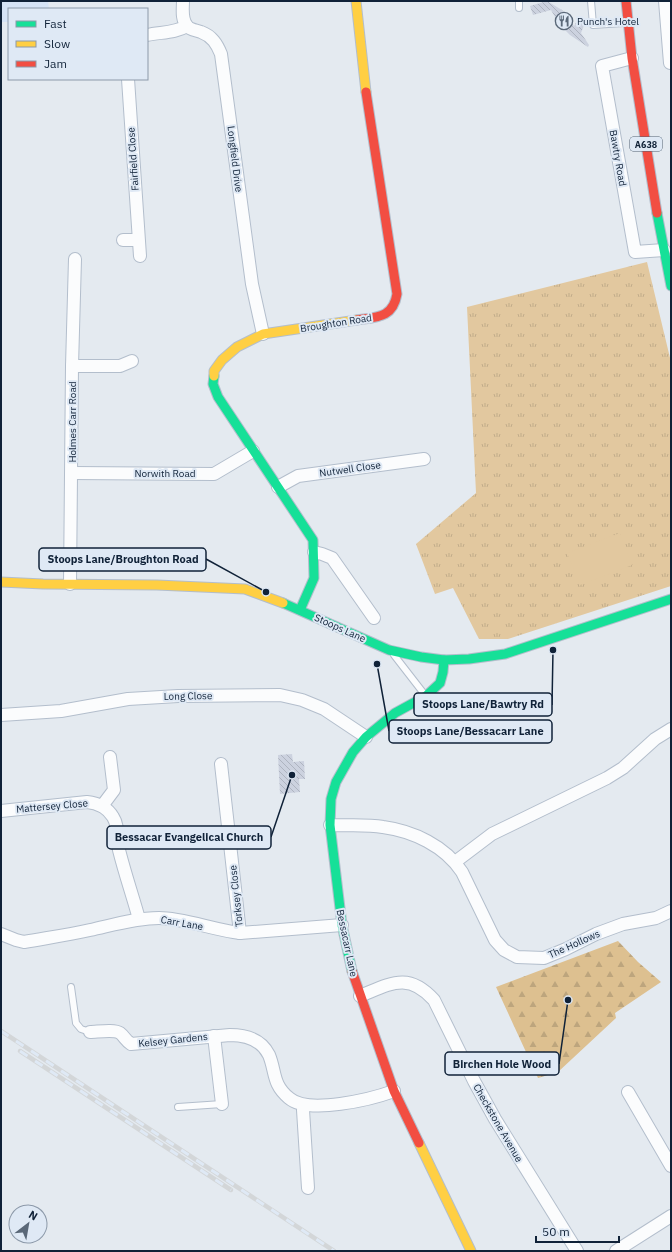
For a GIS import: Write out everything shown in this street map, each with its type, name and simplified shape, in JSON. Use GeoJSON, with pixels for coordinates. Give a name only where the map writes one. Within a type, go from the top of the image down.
{"type":"FeatureCollection","features":[{"type":"Feature","properties":{"kind":"main road","name":"Broughton Road"},"geometry":{"type":"LineString","coordinates":[[300,610],[314,578],[314,552],[312,540],[218,397],[213,384],[214,371],[222,360],[237,347],[263,334],[373,318],[392,311],[396,302],[397,294],[368,109],[360,48],[356,1]]}},
{"type":"Feature","properties":{"kind":"main road","name":"A638"},"geometry":{"type":"LineString","coordinates":[[626,1],[632,58],[671,286]]}},
{"type":"Feature","properties":{"kind":"main road","name":"Stoops Lane"},"geometry":{"type":"LineString","coordinates":[[1,582],[157,585],[245,589],[300,610],[389,650],[444,660],[490,657],[505,654],[671,599]]}},
{"type":"Feature","properties":{"kind":"main road","name":"Bessacarr Lane"},"geometry":{"type":"LineString","coordinates":[[444,660],[440,683],[426,696],[395,713],[366,737],[353,752],[336,782],[331,799],[330,825],[342,925],[349,960],[360,996],[394,1091],[471,1251]]}},
{"type":"Feature","properties":{"kind":"street"},"geometry":{"type":"LineString","coordinates":[[148,35],[173,32],[187,26],[183,17],[183,1]]}},
{"type":"Feature","properties":{"kind":"street"},"geometry":{"type":"LineString","coordinates":[[665,1],[670,63]]}},
{"type":"Feature","properties":{"kind":"street","name":"Longfield Drive"},"geometry":{"type":"LineString","coordinates":[[187,26],[193,30],[210,36],[218,46],[221,54],[252,284],[263,334]]}},
{"type":"Feature","properties":{"kind":"street","name":"Bawtry Road"},"geometry":{"type":"LineString","coordinates":[[632,58],[602,66],[635,252],[664,250]]}},
{"type":"Feature","properties":{"kind":"street","name":"Fairfield Close"},"geometry":{"type":"LineString","coordinates":[[128,80],[140,256]]}},
{"type":"Feature","properties":{"kind":"street"},"geometry":{"type":"LineString","coordinates":[[123,240],[138,240]]}},
{"type":"Feature","properties":{"kind":"street","name":"Holmes Carr Road"},"geometry":{"type":"LineString","coordinates":[[70,584],[72,366],[75,259]]}},
{"type":"Feature","properties":{"kind":"street"},"geometry":{"type":"LineString","coordinates":[[72,366],[120,366],[132,361]]}},
{"type":"Feature","properties":{"kind":"street","name":"Norwith Road"},"geometry":{"type":"LineString","coordinates":[[72,473],[214,474],[253,451]]}},
{"type":"Feature","properties":{"kind":"street","name":"Nutwell Close"},"geometry":{"type":"LineString","coordinates":[[278,488],[298,476],[424,459]]}},
{"type":"Feature","properties":{"kind":"street"},"geometry":{"type":"LineString","coordinates":[[314,552],[332,558],[374,618]]}},
{"type":"Feature","properties":{"kind":"street","name":"Long Close"},"geometry":{"type":"LineString","coordinates":[[1,714],[61,711],[128,699],[178,696],[280,695],[302,700],[324,709],[366,737]]}},
{"type":"Feature","properties":{"kind":"street"},"geometry":{"type":"LineString","coordinates":[[455,862],[492,834],[607,778],[623,768],[655,739],[671,729]]}},
{"type":"Feature","properties":{"kind":"street","name":"Mattersey Close"},"geometry":{"type":"LineString","coordinates":[[102,806],[114,790],[110,757]]}},
{"type":"Feature","properties":{"kind":"street","name":"Torksey Close"},"geometry":{"type":"LineString","coordinates":[[221,764],[240,933]]}},
{"type":"Feature","properties":{"kind":"street","name":"Mattersey Close"},"geometry":{"type":"LineString","coordinates":[[1,811],[87,802],[102,806],[113,817],[116,824],[119,849],[140,919]]}},
{"type":"Feature","properties":{"kind":"street","name":"The Hollows"},"geometry":{"type":"LineString","coordinates":[[330,825],[382,826],[400,830],[423,838],[444,852],[455,862],[462,872],[495,940],[504,950],[517,957],[544,958],[596,934],[623,924],[656,918],[671,911]]}},
{"type":"Feature","properties":{"kind":"street","name":"Carr Lane"},"geometry":{"type":"LineString","coordinates":[[1,934],[24,942],[77,933],[140,919],[160,918],[172,919],[223,932],[240,933],[342,925]]}},
{"type":"Feature","properties":{"kind":"street","name":"Checkstone Avenue"},"geometry":{"type":"LineString","coordinates":[[360,996],[393,983],[406,982],[416,984],[426,991],[434,1000],[474,1081],[495,1119],[577,1251]]}},
{"type":"Feature","properties":{"kind":"street","name":"Kelsey Gardens"},"geometry":{"type":"LineString","coordinates":[[90,1032],[115,1031],[120,1033],[125,1040],[132,1044],[214,1036],[241,1035],[253,1038],[268,1054],[276,1081],[282,1092],[290,1099],[305,1105],[327,1105],[349,1102],[394,1091]]}},
{"type":"Feature","properties":{"kind":"street","name":"Kelsey Gardens"},"geometry":{"type":"LineString","coordinates":[[214,1036],[222,1104]]}},
{"type":"Feature","properties":{"kind":"street"},"geometry":{"type":"LineString","coordinates":[[628,1092],[671,1166]]}},
{"type":"Feature","properties":{"kind":"street"},"geometry":{"type":"LineString","coordinates":[[305,1105],[303,1110],[308,1188]]}},
{"type":"Feature","properties":{"kind":"street"},"geometry":{"type":"LineString","coordinates":[[616,1251],[671,1216]]}},
{"type":"Feature","properties":{"kind":"lane"},"geometry":{"type":"LineString","coordinates":[[519,1],[519,8]]}},
{"type":"Feature","properties":{"kind":"lane"},"geometry":{"type":"LineString","coordinates":[[591,1],[593,25],[628,23]]}},
{"type":"Feature","properties":{"kind":"lane"},"geometry":{"type":"LineString","coordinates":[[389,650],[426,696]]}},
{"type":"Feature","properties":{"kind":"lane"},"geometry":{"type":"LineString","coordinates":[[71,987],[76,1023],[81,1029],[90,1032]]}},
{"type":"Feature","properties":{"kind":"lane"},"geometry":{"type":"LineString","coordinates":[[178,1107],[222,1104]]}},
{"type":"Feature","properties":{"kind":"shaded area"},"geometry":{"type":"Polygon","coordinates":[[[1,1],[48,1],[49,8],[8,8],[8,22],[1,22],[1,1]]]}},
{"type":"Feature","properties":{"kind":"green space"},"geometry":{"type":"Polygon","coordinates":[[[647,262],[671,362],[671,586],[508,639],[479,639],[453,588],[435,594],[416,544],[476,493],[467,307],[647,262]]]}},
{"type":"Feature","properties":{"kind":"green space"},"geometry":{"type":"Polygon","coordinates":[[[620,533],[632,565],[580,585],[567,553],[620,533]]]}},
{"type":"Feature","properties":{"kind":"green space"},"geometry":{"type":"Polygon","coordinates":[[[618,941],[638,962],[661,982],[615,1013],[616,1018],[558,1072],[538,1078],[496,987],[618,941]]]}},
{"type":"Feature","properties":{"kind":"building","name":"Punch's Hotel"},"geometry":{"type":"Polygon","coordinates":[[[547,1],[562,10],[574,26],[578,19],[585,23],[581,33],[589,45],[588,47],[570,35],[559,24],[551,10],[533,15],[530,6],[547,1]]]}},
{"type":"Feature","properties":{"kind":"building"},"geometry":{"type":"Polygon","coordinates":[[[292,754],[293,762],[304,761],[305,779],[299,779],[300,792],[280,794],[278,755],[292,754]]]}},
{"type":"Feature","properties":{"kind":"railway"},"geometry":{"type":"LineString","coordinates":[[1,1031],[334,1251]]}},
{"type":"Feature","properties":{"kind":"railway"},"geometry":{"type":"LineString","coordinates":[[20,1051],[231,1190]]}},
{"type":"Feature","properties":{"kind":"traffic: fast"},"geometry":{"type":"LineString","coordinates":[[657,213],[671,286]]}},
{"type":"Feature","properties":{"kind":"traffic: fast"},"geometry":{"type":"LineString","coordinates":[[214,376],[213,384],[218,397],[313,540],[314,578],[300,610]]}},
{"type":"Feature","properties":{"kind":"traffic: fast"},"geometry":{"type":"LineString","coordinates":[[283,603],[389,650],[444,660],[469,659],[505,654],[671,599]]}},
{"type":"Feature","properties":{"kind":"traffic: fast"},"geometry":{"type":"LineString","coordinates":[[352,971],[342,925],[330,825],[331,799],[336,782],[353,752],[366,737],[395,713],[426,696],[440,683],[444,660]]}},
{"type":"Feature","properties":{"kind":"traffic: slow"},"geometry":{"type":"LineString","coordinates":[[356,1],[366,92]]}},
{"type":"Feature","properties":{"kind":"traffic: slow"},"geometry":{"type":"LineString","coordinates":[[214,376],[214,371],[222,360],[237,347],[263,334],[357,320]]}},
{"type":"Feature","properties":{"kind":"traffic: slow"},"geometry":{"type":"LineString","coordinates":[[1,582],[157,585],[245,589],[283,603]]}},
{"type":"Feature","properties":{"kind":"traffic: slow"},"geometry":{"type":"LineString","coordinates":[[419,1143],[471,1251]]}},
{"type":"Feature","properties":{"kind":"traffic: jam"},"geometry":{"type":"LineString","coordinates":[[626,1],[632,58],[657,213]]}},
{"type":"Feature","properties":{"kind":"traffic: jam"},"geometry":{"type":"LineString","coordinates":[[357,320],[377,317],[388,312],[392,308],[397,294],[366,92]]}},
{"type":"Feature","properties":{"kind":"traffic: jam"},"geometry":{"type":"LineString","coordinates":[[352,971],[394,1091],[419,1143]]}},
{"type":"Feature","properties":{"kind":"place","name":"Punch's Hotel"},"geometry":{"type":"Point","coordinates":[564,21]}},
{"type":"Feature","properties":{"kind":"place","name":"Stoops Lane/Broughton Road"},"geometry":{"type":"Point","coordinates":[266,592]}},
{"type":"Feature","properties":{"kind":"place","name":"Stoops Lane/Bawtry Rd"},"geometry":{"type":"Point","coordinates":[553,650]}},
{"type":"Feature","properties":{"kind":"place","name":"Stoops Lane/Bessacarr Lane"},"geometry":{"type":"Point","coordinates":[377,664]}},
{"type":"Feature","properties":{"kind":"place","name":"Bessacar Evangelical Church"},"geometry":{"type":"Point","coordinates":[292,775]}},
{"type":"Feature","properties":{"kind":"place","name":"Birchen Hole Wood"},"geometry":{"type":"Point","coordinates":[568,1000]}}]}
